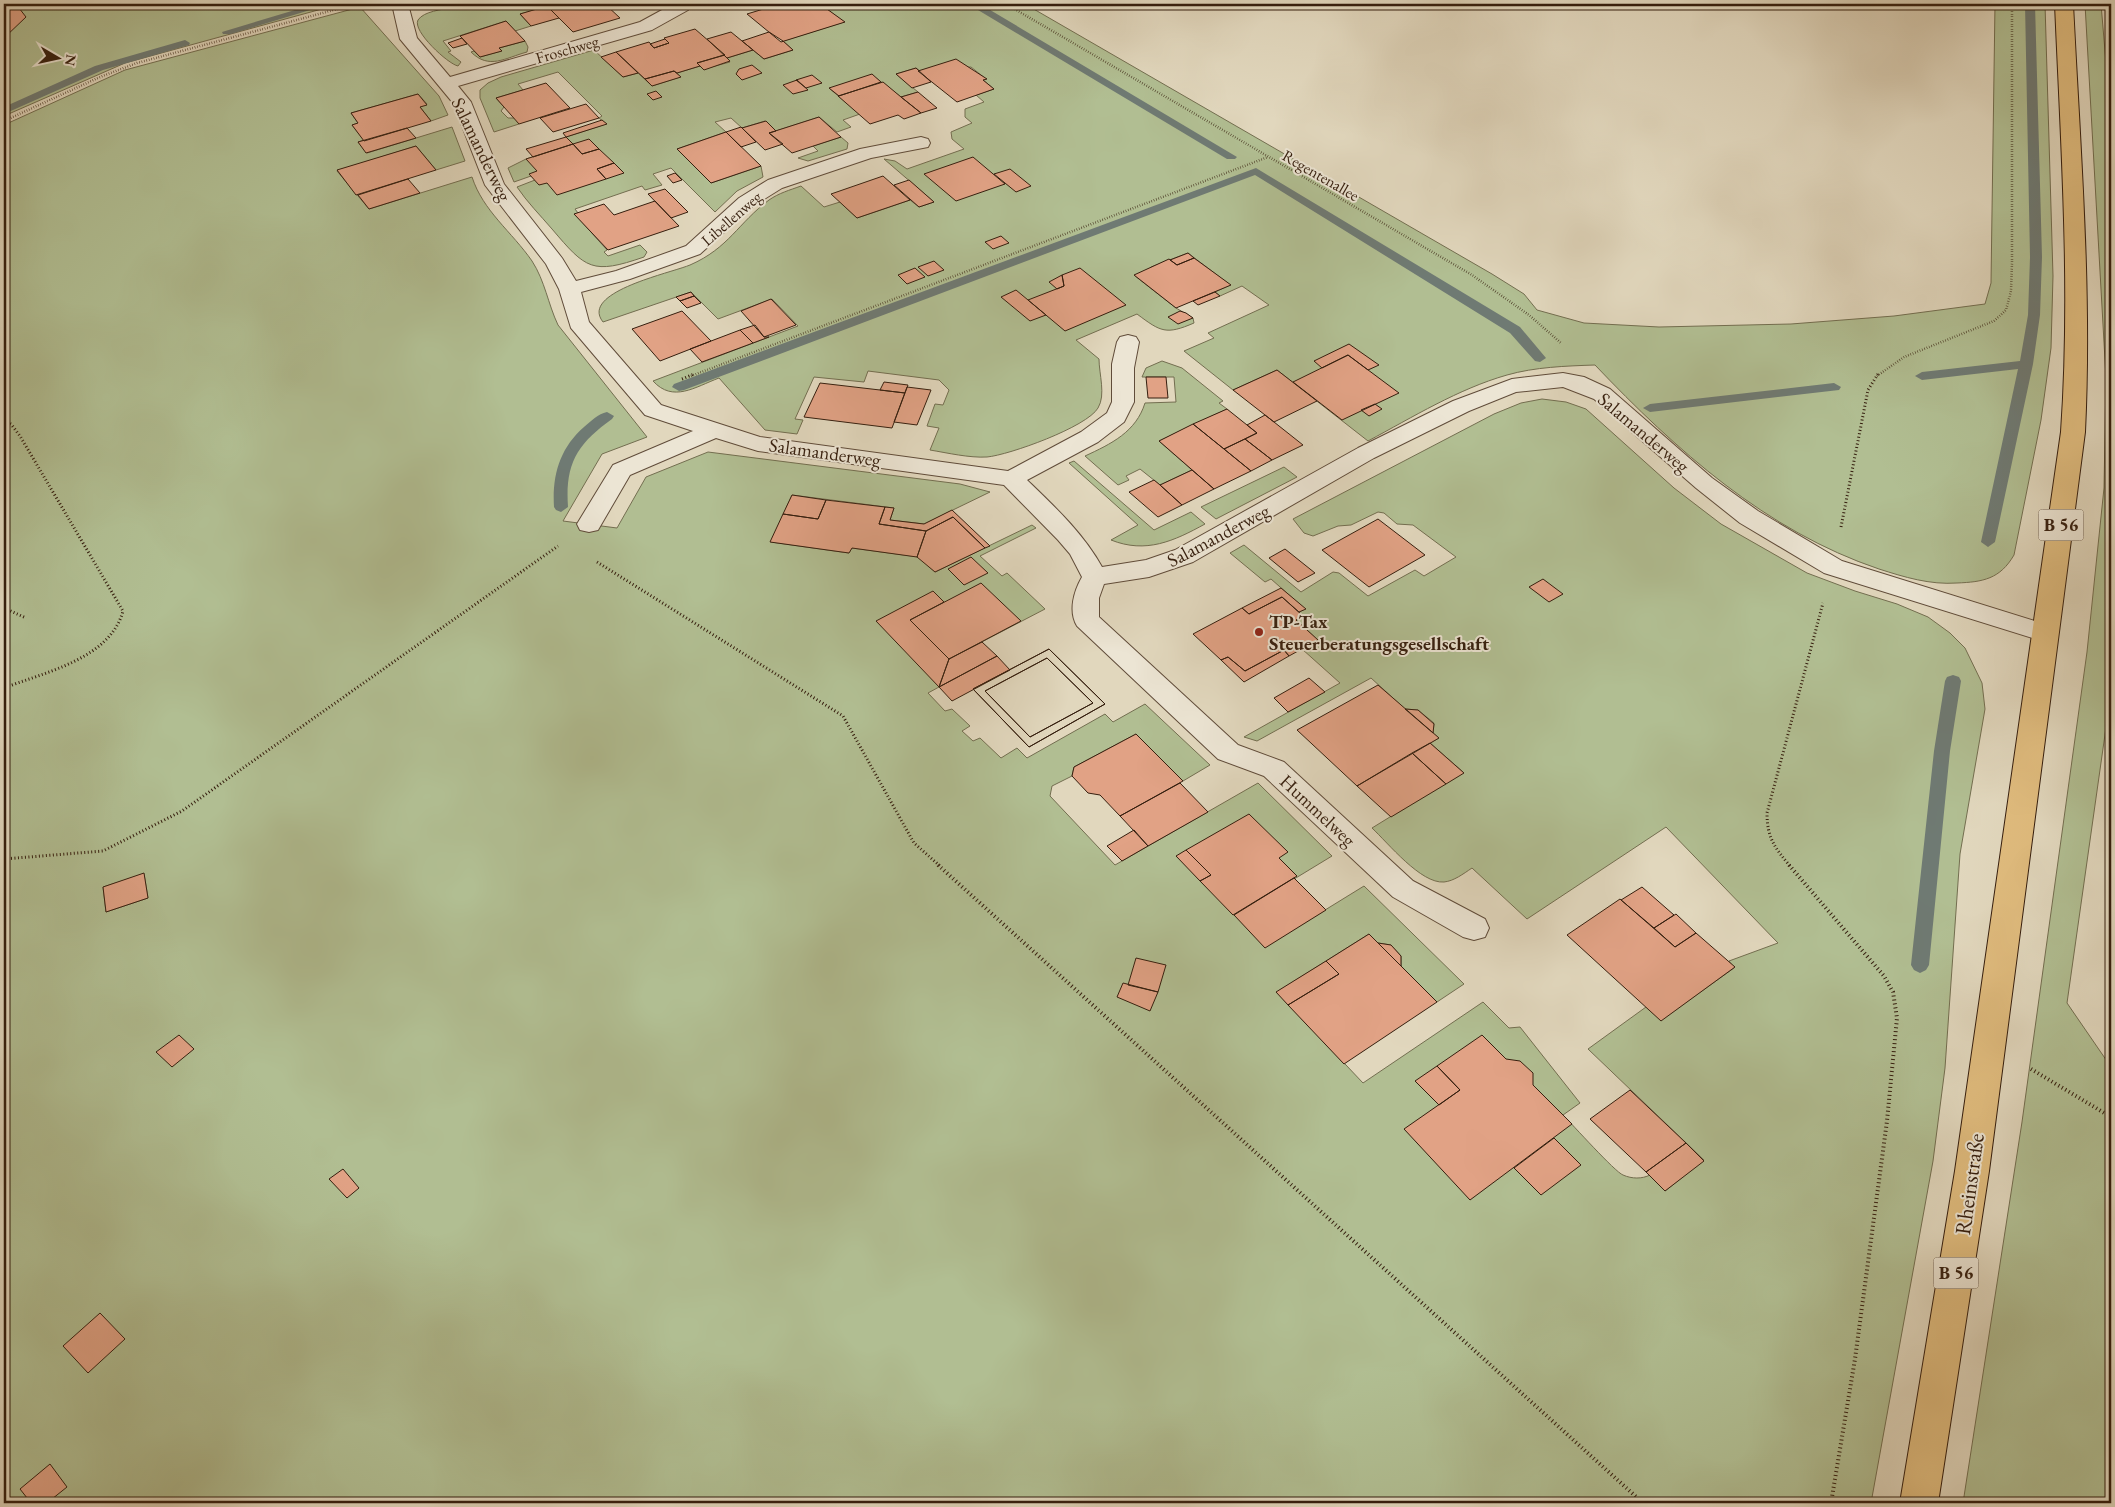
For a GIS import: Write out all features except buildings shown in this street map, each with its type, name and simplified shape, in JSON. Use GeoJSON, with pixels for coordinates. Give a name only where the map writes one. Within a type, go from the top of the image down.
{"type":"FeatureCollection","features":[{"type":"Feature","properties":{"kind":"main road","name":"B 56"},"geometry":{"type":"LineString","coordinates":[[1988,1042],[2068,478],[2078,371],[2064,4]]}},
{"type":"Feature","properties":{"kind":"main road","name":"Rheinstraße"},"geometry":{"type":"LineString","coordinates":[[1920,1503],[1969,1190],[1988,1042]]}},
{"type":"Feature","properties":{"kind":"street","name":"Salamanderweg"},"geometry":{"type":"LineString","coordinates":[[400,4],[409,39],[448,83],[462,102],[495,185],[555,262],[570,289],[578,322],[653,410],[758,444],[974,472],[1012,479]]}},
{"type":"Feature","properties":{"kind":"street","name":"Froschweg"},"geometry":{"type":"LineString","coordinates":[[448,83],[646,26],[682,6]]}},
{"type":"Feature","properties":{"kind":"street","name":"Libellenweg"},"geometry":{"type":"LineString","coordinates":[[570,289],[623,275],[693,250],[746,202],[775,184],[867,153],[921,143]]}},
{"type":"Feature","properties":{"kind":"street"},"geometry":{"type":"LineString","coordinates":[[1095,577],[1080,550],[1067,534],[1012,479],[1022,470],[1096,434],[1114,421],[1119,414],[1124,399],[1123,372],[1128,342]]}},
{"type":"Feature","properties":{"kind":"street","name":"Salamanderweg"},"geometry":{"type":"LineString","coordinates":[[1095,577],[1150,568],[1184,556],[1366,453],[1490,394],[1530,383],[1563,380],[1576,382],[1602,394],[1704,483],[1742,511],[1800,549],[1833,566],[2045,633]]}},
{"type":"Feature","properties":{"kind":"street"},"geometry":{"type":"LineString","coordinates":[[589,524],[622,470],[715,430]]}},
{"type":"Feature","properties":{"kind":"street","name":"Hummelweg"},"geometry":{"type":"LineString","coordinates":[[1095,577],[1089,586],[1086,598],[1086,620],[1155,686],[1228,752],[1274,768],[1402,889],[1474,928]]}},
{"type":"Feature","properties":{"kind":"path"},"geometry":{"type":"LineString","coordinates":[[4,120],[100,77],[137,63],[356,4]]}},
{"type":"Feature","properties":{"kind":"path","name":"Regentenallee"},"geometry":{"type":"LineString","coordinates":[[1006,4],[1472,275],[1518,305],[1545,326],[1563,345],[1602,394]]}},
{"type":"Feature","properties":{"kind":"path"},"geometry":{"type":"LineString","coordinates":[[1831,1503],[1855,1359],[1886,1121],[1897,1018],[1893,992],[1884,976],[1775,848],[1767,830],[1767,813],[1833,566],[1868,390],[1879,372],[1904,357],[1994,322],[2006,310],[2011,291],[2012,263],[2012,4]]}},
{"type":"Feature","properties":{"kind":"path"},"geometry":{"type":"LineString","coordinates":[[640,396],[1268,157]]}},
{"type":"Feature","properties":{"kind":"path"},"geometry":{"type":"LineString","coordinates":[[4,420],[11,424],[20,436],[123,611],[123,618],[114,634],[94,650],[4,688]]}},
{"type":"Feature","properties":{"kind":"path"},"geometry":{"type":"LineString","coordinates":[[4,859],[103,851],[182,811],[589,524]]}},
{"type":"Feature","properties":{"kind":"path"},"geometry":{"type":"LineString","coordinates":[[565,541],[843,716],[914,844],[1643,1503]]}},
{"type":"Feature","properties":{"kind":"path"},"geometry":{"type":"LineString","coordinates":[[4,608],[26,618]]}},
{"type":"Feature","properties":{"kind":"path"},"geometry":{"type":"LineString","coordinates":[[1988,1042],[2111,1117]]}},
{"type":"Feature","properties":{"kind":"green space"},"geometry":{"type":"Polygon","coordinates":[[[4,4],[340,4],[125,63],[4,116],[4,4]]]}},
{"type":"Feature","properties":{"kind":"green space"},"geometry":{"type":"Polygon","coordinates":[[[449,4],[556,4],[520,14],[531,26],[515,31],[506,21],[443,41],[451,51],[448,52],[461,62],[458,66],[447,60],[425,39],[418,25],[418,20],[421,17],[452,7],[449,4]]]}},
{"type":"Feature","properties":{"kind":"green space"},"geometry":{"type":"Polygon","coordinates":[[[820,4],[1025,4],[1492,274],[1524,294],[1537,310],[1584,323],[1659,327],[1791,324],[1894,316],[1985,304],[1991,283],[1995,4],[2045,4],[2053,276],[2051,348],[2041,420],[2014,555],[2003,569],[1990,578],[1975,582],[1947,583],[1927,582],[1898,575],[1838,553],[1798,533],[1725,485],[1658,427],[1595,365],[1528,370],[1489,381],[1436,404],[1368,441],[1277,370],[1233,390],[1184,351],[1214,338],[1208,333],[1269,305],[1242,286],[1220,296],[1215,292],[1230,285],[1188,253],[1151,267],[1135,276],[1176,308],[1193,318],[1194,323],[1177,329],[1164,330],[1152,325],[1137,314],[1076,340],[1099,359],[1102,397],[1098,408],[1079,423],[1047,439],[998,455],[973,457],[930,450],[939,428],[927,426],[935,404],[943,405],[949,390],[939,380],[868,371],[864,382],[814,377],[795,419],[803,420],[797,434],[765,430],[719,378],[684,391],[668,391],[661,388],[653,381],[798,326],[772,299],[718,319],[691,292],[603,322],[599,311],[604,302],[615,293],[630,285],[690,265],[703,258],[724,243],[749,217],[769,200],[801,186],[824,207],[840,202],[857,218],[910,200],[919,207],[934,202],[884,159],[895,161],[907,169],[964,149],[952,139],[951,132],[972,123],[965,117],[965,109],[984,102],[976,95],[994,89],[983,80],[986,79],[971,67],[920,71],[916,68],[896,74],[918,92],[901,97],[872,75],[830,89],[860,114],[843,120],[851,127],[837,132],[819,117],[776,131],[765,121],[742,128],[731,118],[715,122],[726,132],[677,149],[711,183],[761,166],[763,177],[737,191],[715,212],[671,168],[653,174],[662,185],[645,190],[642,186],[575,209],[578,213],[575,214],[607,250],[604,252],[608,256],[640,245],[647,252],[644,257],[627,263],[601,267],[591,265],[573,253],[517,187],[535,180],[531,176],[514,182],[508,168],[526,159],[573,144],[566,137],[606,124],[599,118],[602,116],[558,72],[518,84],[523,90],[496,98],[504,107],[501,111],[508,118],[515,118],[519,124],[494,132],[480,98],[480,90],[488,83],[501,77],[594,50],[623,77],[638,73],[652,86],[680,77],[677,73],[700,66],[704,69],[730,62],[727,58],[753,50],[764,59],[793,50],[783,41],[844,22],[820,4]]]}},
{"type":"Feature","properties":{"kind":"green space"},"geometry":{"type":"Polygon","coordinates":[[[2085,4],[2101,4],[2111,122],[2111,692],[2067,1003],[2111,1067],[2111,1503],[1963,1503],[2022,1122],[2087,652],[2104,488],[2106,378],[2085,4]]]}},
{"type":"Feature","properties":{"kind":"green space"},"geometry":{"type":"Polygon","coordinates":[[[360,7],[439,96],[448,115],[431,121],[420,107],[427,104],[418,94],[351,113],[358,123],[352,125],[364,140],[358,142],[367,153],[452,127],[465,161],[436,170],[416,146],[337,171],[369,209],[472,177],[483,200],[532,261],[558,325],[647,437],[602,454],[563,521],[617,528],[646,477],[708,452],[960,484],[990,492],[924,524],[890,520],[894,508],[792,495],[771,542],[849,553],[852,548],[919,557],[935,572],[1032,525],[1036,528],[980,556],[1002,576],[1007,573],[1045,609],[949,659],[939,687],[928,693],[945,711],[952,709],[970,726],[962,731],[973,741],[980,738],[1001,758],[1017,748],[1027,758],[1105,714],[1113,722],[1145,704],[1210,765],[1183,781],[1136,734],[1074,767],[1072,776],[1052,786],[1050,796],[1115,865],[1258,783],[1332,856],[1235,915],[1265,947],[1364,886],[1464,984],[1437,1002],[1401,966],[1401,956],[1391,945],[1378,943],[1369,934],[1277,992],[1363,1083],[1483,1002],[1509,1028],[1520,1027],[1580,1103],[1563,1115],[1593,1147],[1618,1172],[1637,1178],[1650,1175],[1665,1191],[1704,1160],[1588,1049],[1646,1007],[1661,1020],[1734,968],[1729,961],[1778,943],[1666,827],[1527,919],[1472,868],[1455,879],[1444,882],[1425,877],[1415,870],[1372,828],[1463,772],[1430,743],[1439,738],[1433,733],[1434,723],[1418,710],[1405,709],[1371,678],[1257,741],[1244,737],[1340,683],[1302,649],[1318,640],[1296,620],[1303,616],[1299,612],[1305,609],[1271,579],[1265,582],[1230,553],[1244,545],[1301,592],[1333,572],[1339,573],[1368,596],[1415,570],[1424,576],[1456,557],[1413,525],[1397,524],[1384,513],[1378,512],[1351,525],[1338,526],[1313,536],[1304,533],[1293,519],[1494,414],[1521,403],[1542,399],[1566,402],[1586,409],[1674,488],[1721,524],[1807,573],[1897,604],[1928,617],[1950,633],[1965,648],[1982,683],[1985,709],[1960,854],[1945,1068],[1933,1161],[1871,1503],[4,1503],[4,125],[125,70],[360,7]],[[144,874],[103,887],[106,912],[148,898],[144,874]]]}},
{"type":"Feature","properties":{"kind":"green space"},"geometry":{"type":"Polygon","coordinates":[[[525,41],[528,47],[527,52],[498,61],[484,60],[471,52],[474,51],[480,57],[501,51],[499,48],[525,41]]]}},
{"type":"Feature","properties":{"kind":"green space"},"geometry":{"type":"Polygon","coordinates":[[[841,137],[848,143],[847,149],[808,161],[798,158],[818,151],[813,146],[841,137]]]}},
{"type":"Feature","properties":{"kind":"green space"},"geometry":{"type":"Polygon","coordinates":[[[1162,361],[1182,368],[1223,401],[1219,403],[1227,409],[1159,441],[1192,470],[1160,485],[1140,469],[1126,476],[1129,480],[1118,485],[1085,456],[1113,442],[1129,429],[1141,413],[1145,403],[1176,402],[1174,377],[1142,377],[1146,368],[1162,361]]]}},
{"type":"Feature","properties":{"kind":"green space"},"geometry":{"type":"Polygon","coordinates":[[[1074,461],[1154,530],[1191,512],[1205,524],[1182,536],[1160,544],[1136,546],[1111,540],[1138,525],[1069,463],[1074,461]]]}},
{"type":"Feature","properties":{"kind":"green space"},"geometry":{"type":"Polygon","coordinates":[[[1284,467],[1297,477],[1216,519],[1201,507],[1284,467]]]}},
{"type":"Feature","properties":{"kind":"waterway"},"geometry":{"type":"LineString","coordinates":[[227,32],[325,4]]}},
{"type":"Feature","properties":{"kind":"waterway"},"geometry":{"type":"LineString","coordinates":[[973,4],[1231,157]]}},
{"type":"Feature","properties":{"kind":"waterway"},"geometry":{"type":"LineString","coordinates":[[2026,364],[2034,315],[2036,257],[2030,4]]}},
{"type":"Feature","properties":{"kind":"waterway"},"geometry":{"type":"LineString","coordinates":[[4,111],[99,68],[185,43]]}},
{"type":"Feature","properties":{"kind":"waterway"},"geometry":{"type":"LineString","coordinates":[[679,387],[1256,171],[1515,330],[1540,358]]}},
{"type":"Feature","properties":{"kind":"waterway"},"geometry":{"type":"LineString","coordinates":[[1922,376],[2026,364]]}},
{"type":"Feature","properties":{"kind":"waterway"},"geometry":{"type":"LineString","coordinates":[[1988,542],[2026,364]]}},
{"type":"Feature","properties":{"kind":"waterway"},"geometry":{"type":"LineString","coordinates":[[1650,408],[1834,387]]}},
{"type":"Feature","properties":{"kind":"waterway"},"geometry":{"type":"LineString","coordinates":[[561,507],[561,478],[569,454],[584,434],[607,416]]}},
{"type":"Feature","properties":{"kind":"waterway"},"geometry":{"type":"LineString","coordinates":[[1920,965],[1942,751],[1953,681]]}},
{"type":"Feature","properties":{"kind":"place","name":"TP-Tax Steuerberatungsgesellschaft"},"geometry":{"type":"Point","coordinates":[1259,632]}}]}
